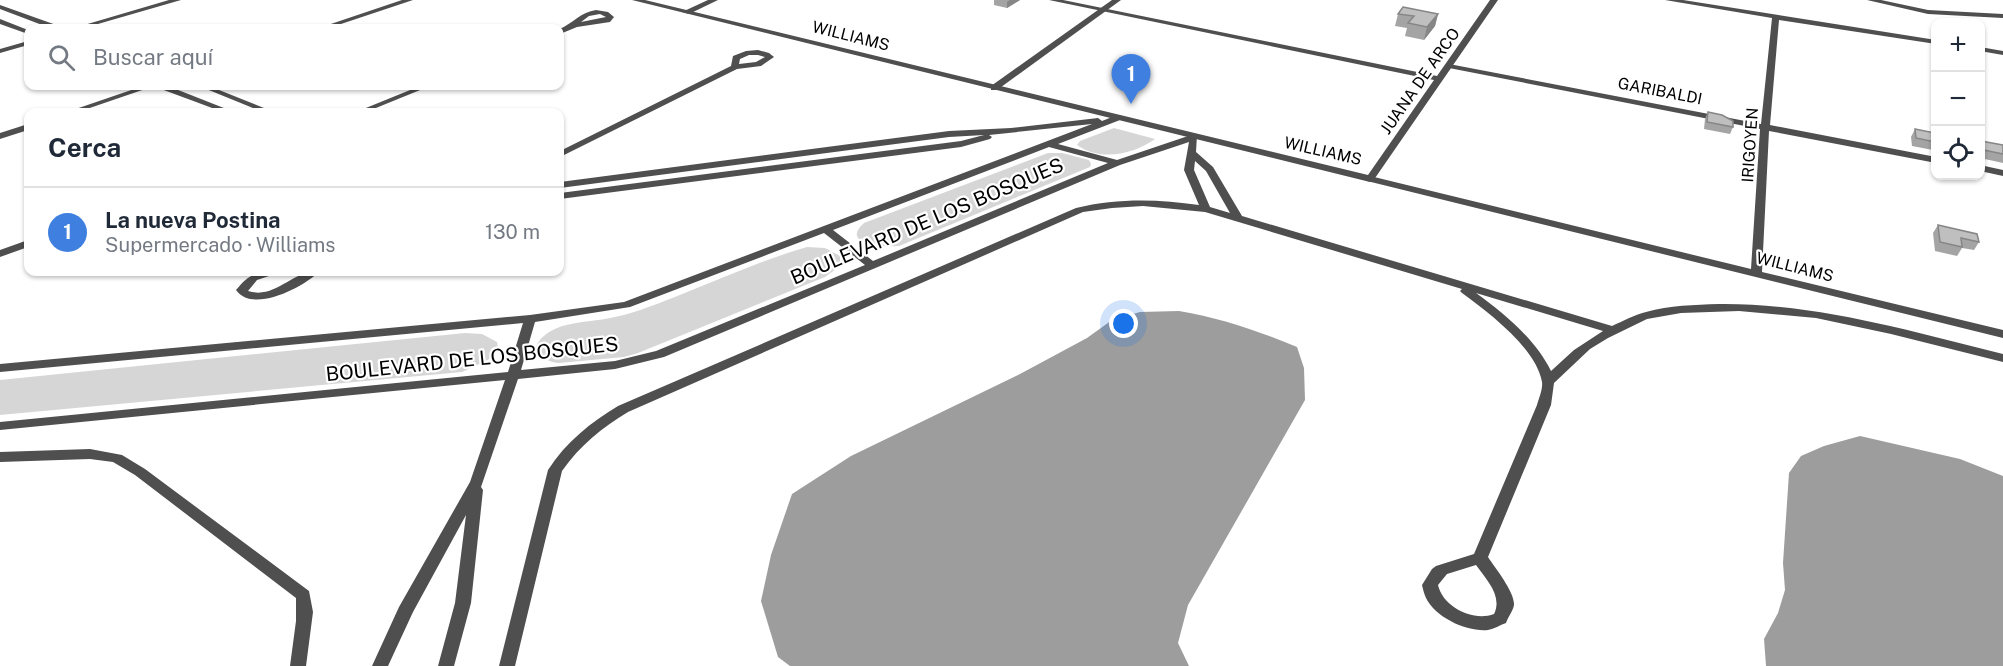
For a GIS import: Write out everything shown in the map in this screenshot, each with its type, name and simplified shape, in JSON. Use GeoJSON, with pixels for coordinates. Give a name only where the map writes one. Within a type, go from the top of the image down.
{"type":"FeatureCollection","features":[{"type":"Feature","properties":{"kind":"street"},"geometry":{"type":"LineString","coordinates":[[92,24],[177,0]]}},
{"type":"Feature","properties":{"kind":"street"},"geometry":{"type":"LineString","coordinates":[[335,24],[409,0]]}},
{"type":"Feature","properties":{"kind":"street","name":"WILLIAMS"},"geometry":{"type":"LineString","coordinates":[[636,0],[2003,334]]}},
{"type":"Feature","properties":{"kind":"street"},"geometry":{"type":"LineString","coordinates":[[686,12],[714,0]]}},
{"type":"Feature","properties":{"kind":"street"},"geometry":{"type":"LineString","coordinates":[[1053,0],[1440,79]]}},
{"type":"Feature","properties":{"kind":"street"},"geometry":{"type":"LineString","coordinates":[[994,88],[1118,0]]}},
{"type":"Feature","properties":{"kind":"street","name":"JUANA DE ARCO"},"geometry":{"type":"LineString","coordinates":[[1370,179],[1449,66],[1491,0]]}},
{"type":"Feature","properties":{"kind":"street"},"geometry":{"type":"LineString","coordinates":[[1670,0],[1931,41]]}},
{"type":"Feature","properties":{"kind":"street"},"geometry":{"type":"LineString","coordinates":[[1871,0],[1928,12],[2003,16]]}},
{"type":"Feature","properties":{"kind":"street"},"geometry":{"type":"LineString","coordinates":[[0,7],[45,24]]}},
{"type":"Feature","properties":{"kind":"street","name":"IRIGOYEN"},"geometry":{"type":"LineString","coordinates":[[1756,275],[1765,127],[1776,17]]}},
{"type":"Feature","properties":{"kind":"street"},"geometry":{"type":"LineString","coordinates":[[0,21],[24,30]]}},
{"type":"Feature","properties":{"kind":"street"},"geometry":{"type":"LineString","coordinates":[[564,30],[576,25]]}},
{"type":"Feature","properties":{"kind":"street"},"geometry":{"type":"LineString","coordinates":[[0,51],[24,44]]}},
{"type":"Feature","properties":{"kind":"street"},"geometry":{"type":"LineString","coordinates":[[1985,50],[2003,53]]}},
{"type":"Feature","properties":{"kind":"street","name":"GARIBALDI"},"geometry":{"type":"LineString","coordinates":[[1449,66],[1931,159]]}},
{"type":"Feature","properties":{"kind":"street"},"geometry":{"type":"LineString","coordinates":[[564,152],[735,68]]}},
{"type":"Feature","properties":{"kind":"street"},"geometry":{"type":"LineString","coordinates":[[83,108],[137,90]]}},
{"type":"Feature","properties":{"kind":"street"},"geometry":{"type":"LineString","coordinates":[[178,90],[220,108]]}},
{"type":"Feature","properties":{"kind":"street"},"geometry":{"type":"LineString","coordinates":[[213,90],[260,108]]}},
{"type":"Feature","properties":{"kind":"street"},"geometry":{"type":"LineString","coordinates":[[370,108],[416,90]]}},
{"type":"Feature","properties":{"kind":"street"},"geometry":{"type":"LineString","coordinates":[[564,184],[949,134],[1011,131],[1118,118]]}},
{"type":"Feature","properties":{"kind":"street","name":"BOULEVARD DE LOS BOSQUES"},"geometry":{"type":"LineString","coordinates":[[0,368],[530,319],[626,305],[1118,118]]}},
{"type":"Feature","properties":{"kind":"street"},"geometry":{"type":"LineString","coordinates":[[0,136],[24,128]]}},
{"type":"Feature","properties":{"kind":"street"},"geometry":{"type":"LineString","coordinates":[[564,195],[961,144],[1011,131]]}},
{"type":"Feature","properties":{"kind":"street"},"geometry":{"type":"LineString","coordinates":[[1194,137],[1189,170],[1206,208]]}},
{"type":"Feature","properties":{"kind":"street","name":"BOULEVARD DE LOS BOSQUES"},"geometry":{"type":"LineString","coordinates":[[0,426],[615,365],[660,354],[1117,163],[1194,137]]}},
{"type":"Feature","properties":{"kind":"street"},"geometry":{"type":"LineString","coordinates":[[1049,144],[1117,163]]}},
{"type":"Feature","properties":{"kind":"street"},"geometry":{"type":"LineString","coordinates":[[1192,153],[1210,169],[1237,216]]}},
{"type":"Feature","properties":{"kind":"street"},"geometry":{"type":"LineString","coordinates":[[1985,169],[2003,173]]}},
{"type":"Feature","properties":{"kind":"street"},"geometry":{"type":"LineString","coordinates":[[507,666],[555,470],[570,447],[594,426],[623,409],[1080,210],[1135,201],[1165,202],[1206,208],[1613,330]]}},
{"type":"Feature","properties":{"kind":"street"},"geometry":{"type":"LineString","coordinates":[[824,228],[872,265]]}},
{"type":"Feature","properties":{"kind":"street"},"geometry":{"type":"LineString","coordinates":[[0,254],[24,245]]}},
{"type":"Feature","properties":{"kind":"street"},"geometry":{"type":"LineString","coordinates":[[261,276],[247,282],[242,290],[244,293],[257,296],[275,293],[305,276]]}},
{"type":"Feature","properties":{"kind":"street"},"geometry":{"type":"LineString","coordinates":[[1457,285],[1487,306],[1520,337],[1535,355],[1548,382]]}},
{"type":"Feature","properties":{"kind":"street"},"geometry":{"type":"LineString","coordinates":[[1480,558],[1505,596],[1506,605],[1503,614],[1496,620],[1472,622],[1448,613],[1439,605],[1431,588],[1432,579],[1437,573],[1480,558],[1544,405],[1548,382],[1568,358],[1589,342],[1647,315],[1725,307],[1769,309],[1825,316],[2003,358]]}},
{"type":"Feature","properties":{"kind":"street"},"geometry":{"type":"LineString","coordinates":[[380,666],[405,611],[477,482],[530,319]]}},
{"type":"Feature","properties":{"kind":"street"},"geometry":{"type":"LineString","coordinates":[[0,457],[90,454],[117,458],[140,472],[303,595],[307,606],[298,651],[298,666]]}},
{"type":"Feature","properties":{"kind":"street"},"geometry":{"type":"LineString","coordinates":[[446,666],[463,603],[477,482]]}},
{"type":"Feature","properties":{"kind":"shaded area"},"geometry":{"type":"Polygon","coordinates":[[[1114,128],[1155,139],[1137,149],[1106,155],[1077,145],[1080,141],[1114,128]]]}},
{"type":"Feature","properties":{"kind":"shaded area"},"geometry":{"type":"Polygon","coordinates":[[[1048,153],[1062,153],[1089,160],[1091,164],[1090,167],[899,246],[867,243],[857,236],[858,230],[864,223],[1048,153]]]}},
{"type":"Feature","properties":{"kind":"shaded area"},"geometry":{"type":"Polygon","coordinates":[[[807,247],[825,248],[840,256],[840,266],[825,277],[638,353],[624,357],[559,363],[545,358],[536,346],[549,332],[557,328],[640,310],[807,247]]]}},
{"type":"Feature","properties":{"kind":"shaded area"},"geometry":{"type":"Polygon","coordinates":[[[1179,311],[1210,317],[1297,347],[1304,368],[1305,400],[1188,605],[1178,643],[1189,666],[790,666],[778,657],[761,601],[771,555],[792,494],[851,456],[1020,374],[1087,338],[1112,320],[1140,312],[1179,311]]]}},
{"type":"Feature","properties":{"kind":"shaded area"},"geometry":{"type":"Polygon","coordinates":[[[465,333],[482,334],[497,342],[498,348],[488,360],[462,372],[0,415],[0,380],[465,333]]]}},
{"type":"Feature","properties":{"kind":"shaded area"},"geometry":{"type":"Polygon","coordinates":[[[1860,436],[1960,459],[2003,476],[2003,666],[1766,666],[1764,639],[1778,613],[1785,590],[1783,563],[1789,473],[1801,456],[1824,446],[1860,436]]]}},
{"type":"Feature","properties":{"kind":"building"},"geometry":{"type":"Polygon","coordinates":[[[1403,7],[1438,14],[1427,27],[1408,23],[1414,16],[1398,14],[1403,7]]]}},
{"type":"Feature","properties":{"kind":"building"},"geometry":{"type":"Polygon","coordinates":[[[1708,112],[1722,115],[1733,121],[1733,127],[1707,122],[1708,112]]]}},
{"type":"Feature","properties":{"kind":"building"},"geometry":{"type":"Polygon","coordinates":[[[1915,129],[1931,132],[1931,141],[1916,138],[1915,129]]]}},
{"type":"Feature","properties":{"kind":"building"},"geometry":{"type":"Polygon","coordinates":[[[1985,142],[2003,145],[2003,154],[1985,150],[1985,142]]]}},
{"type":"Feature","properties":{"kind":"building"},"geometry":{"type":"Polygon","coordinates":[[[1938,225],[1977,234],[1979,242],[1961,238],[1962,247],[1940,242],[1938,225]]]}},
{"type":"Feature","properties":{"kind":"place","name":"La nueva Postina"},"geometry":{"type":"Point","coordinates":[1131,104]}}]}
